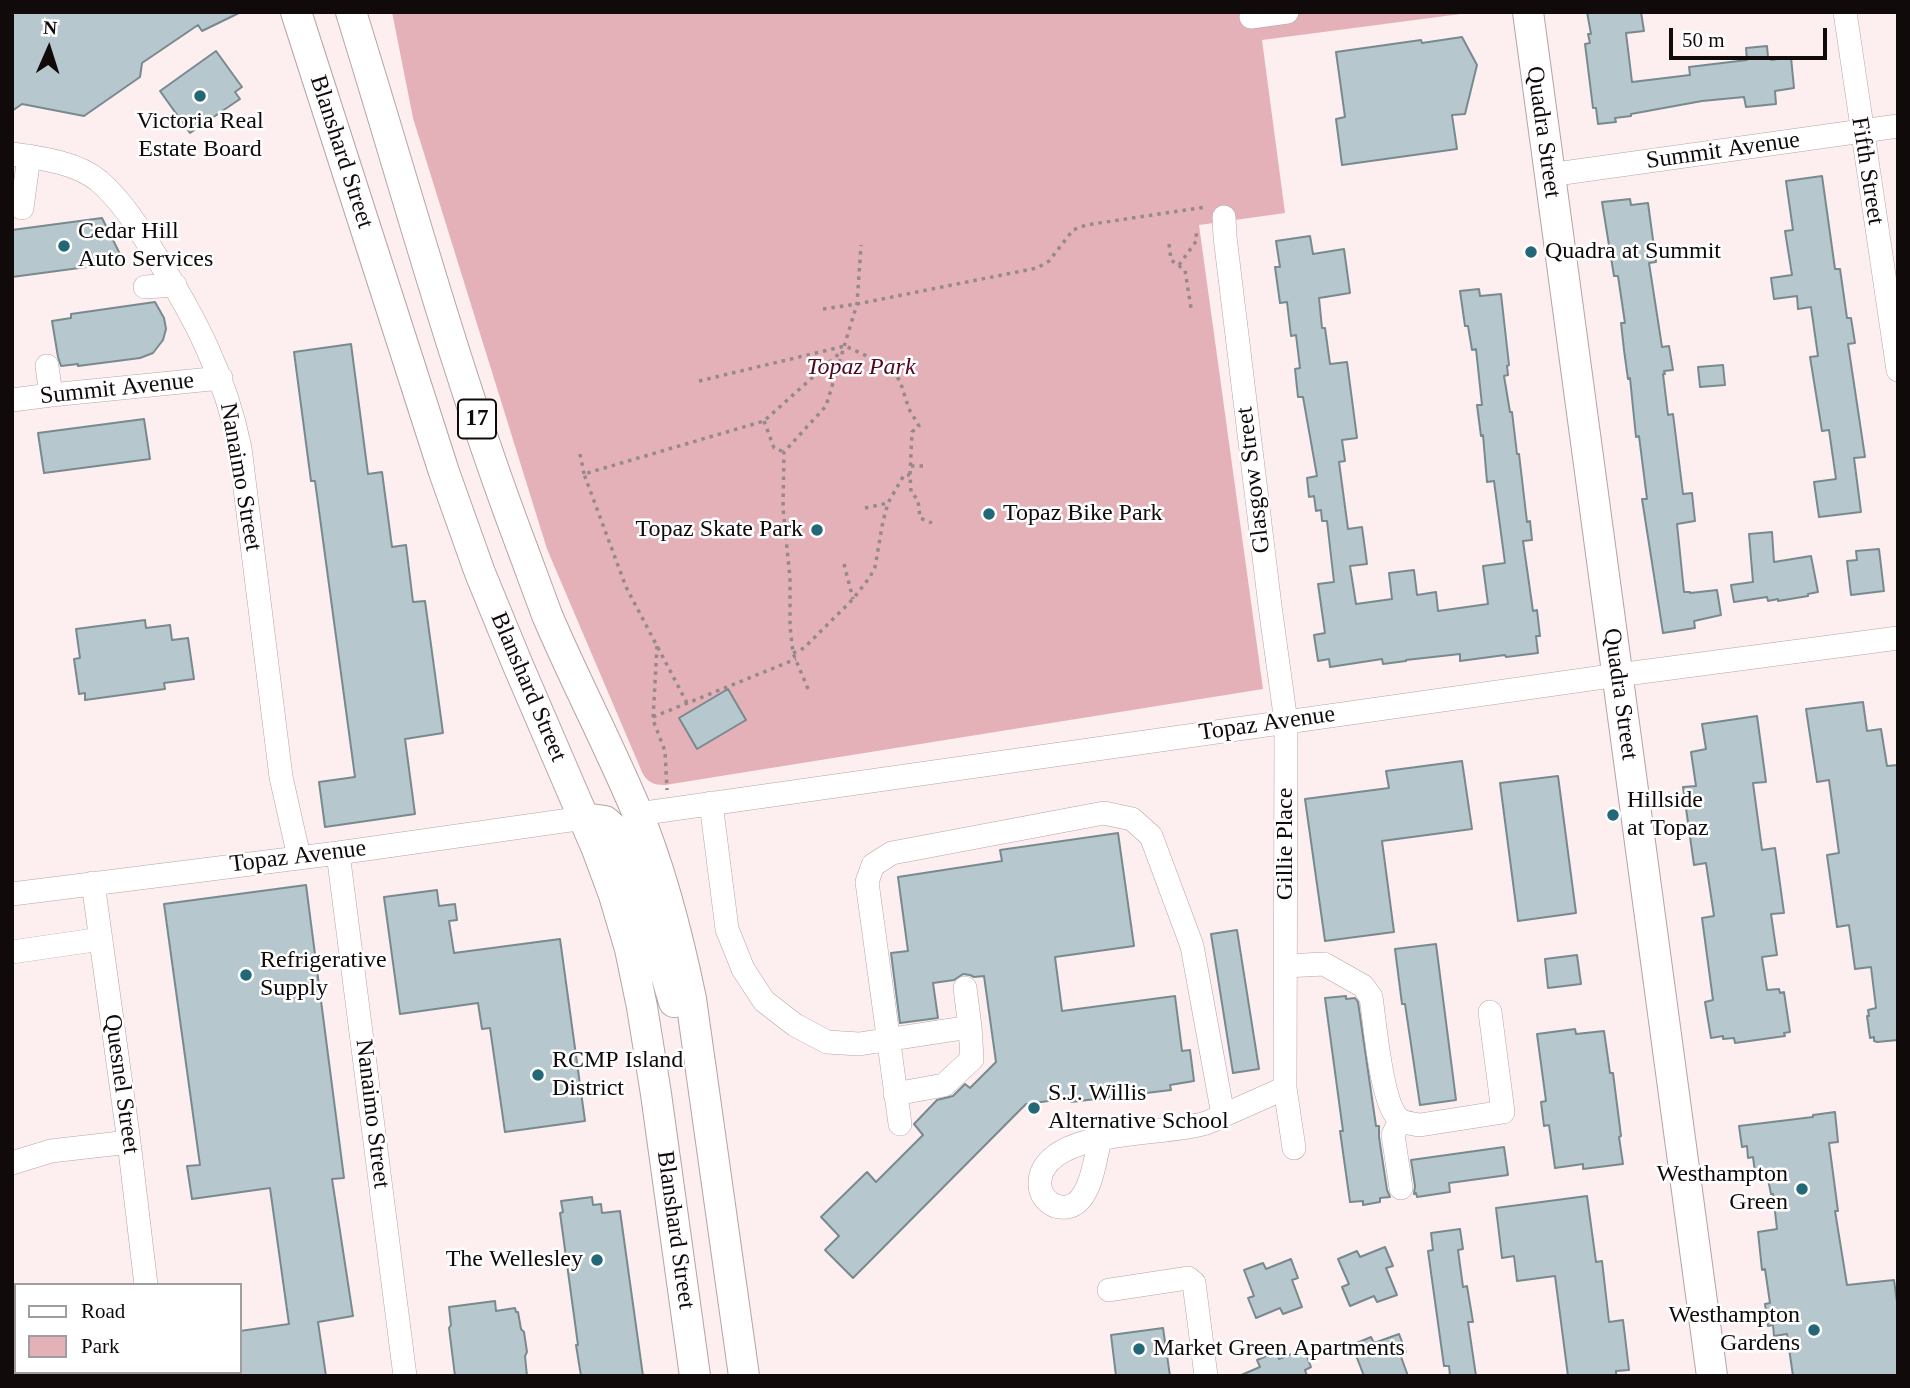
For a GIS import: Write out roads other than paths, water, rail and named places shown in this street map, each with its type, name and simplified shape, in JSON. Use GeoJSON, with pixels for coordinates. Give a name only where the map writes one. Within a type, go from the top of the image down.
{"type":"FeatureCollection","features":[{"type":"Feature","properties":{"kind":"main road","name":"Blanshard Street"},"geometry":{"type":"LineString","coordinates":[[296,12],[444,472],[496,611],[584,818],[614,895],[630,949],[642,1007],[695,1376]]}},
{"type":"Feature","properties":{"kind":"main road","name":"Blanshard Street"},"geometry":{"type":"LineString","coordinates":[[351,12],[421,248],[509,512],[547,615],[638,814],[661,878],[680,944],[691,999],[744,1376]]}},
{"type":"Feature","properties":{"kind":"main road","name":"Quadra Street"},"geometry":{"type":"LineString","coordinates":[[1528,12],[1712,1376]]}},
{"type":"Feature","properties":{"kind":"main road"},"geometry":{"type":"LineString","coordinates":[[584,818],[605,821],[615,831],[646,908],[704,1089]]}},
{"type":"Feature","properties":{"kind":"street","name":"Fifth Street"},"geometry":{"type":"LineString","coordinates":[[1845,12],[1898,370]]}},
{"type":"Feature","properties":{"kind":"street"},"geometry":{"type":"LineString","coordinates":[[1251,17],[1281,13]]}},
{"type":"Feature","properties":{"kind":"street","name":"Summit Avenue"},"geometry":{"type":"LineString","coordinates":[[1549,175],[1898,126]]}},
{"type":"Feature","properties":{"kind":"street"},"geometry":{"type":"LineString","coordinates":[[20,155],[22,208]]}},
{"type":"Feature","properties":{"kind":"street","name":"Nanaimo Street"},"geometry":{"type":"LineString","coordinates":[[20,155],[71,166],[97,179],[128,211],[175,285],[203,336],[221,378],[240,448],[281,777],[299,857]]}},
{"type":"Feature","properties":{"kind":"street","name":"Glasgow Street"},"geometry":{"type":"LineString","coordinates":[[1222,220],[1286,722]]}},
{"type":"Feature","properties":{"kind":"street"},"geometry":{"type":"LineString","coordinates":[[145,287],[175,285]]}},
{"type":"Feature","properties":{"kind":"street"},"geometry":{"type":"LineString","coordinates":[[47,366],[51,394]]}},
{"type":"Feature","properties":{"kind":"street","name":"Summit Avenue"},"geometry":{"type":"LineString","coordinates":[[12,400],[221,378]]}},
{"type":"Feature","properties":{"kind":"street","name":"Topaz Avenue"},"geometry":{"type":"LineString","coordinates":[[638,814],[1898,638]]}},
{"type":"Feature","properties":{"kind":"street","name":"Gillie Place"},"geometry":{"type":"LineString","coordinates":[[1286,722],[1284,1088],[1294,1148]]}},
{"type":"Feature","properties":{"kind":"street"},"geometry":{"type":"LineString","coordinates":[[711,803],[727,929],[743,968],[764,1001],[795,1025],[827,1042],[859,1044],[970,1027]]}},
{"type":"Feature","properties":{"kind":"street"},"geometry":{"type":"LineString","coordinates":[[900,1124],[867,882],[873,865],[891,853],[1104,813],[1132,819],[1151,836],[1192,946],[1223,1115]]}},
{"type":"Feature","properties":{"kind":"street","name":"Topaz Avenue"},"geometry":{"type":"LineString","coordinates":[[12,894],[338,853],[584,818]]}},
{"type":"Feature","properties":{"kind":"street","name":"Nanaimo Street"},"geometry":{"type":"LineString","coordinates":[[338,853],[405,1376]]}},
{"type":"Feature","properties":{"kind":"street","name":"Quesnel Street"},"geometry":{"type":"LineString","coordinates":[[93,883],[146,1283]]}},
{"type":"Feature","properties":{"kind":"street"},"geometry":{"type":"LineString","coordinates":[[12,952],[101,939]]}},
{"type":"Feature","properties":{"kind":"street"},"geometry":{"type":"LineString","coordinates":[[1286,966],[1324,964],[1363,986],[1371,997],[1386,1094],[1392,1109],[1400,1120],[1420,1125],[1503,1112],[1490,1012]]}},
{"type":"Feature","properties":{"kind":"street"},"geometry":{"type":"LineString","coordinates":[[895,1094],[944,1085],[972,1059],[965,988]]}},
{"type":"Feature","properties":{"kind":"street"},"geometry":{"type":"LineString","coordinates":[[1100,1139],[1205,1123],[1284,1088]]}},
{"type":"Feature","properties":{"kind":"street"},"geometry":{"type":"LineString","coordinates":[[1400,1120],[1393,1135],[1401,1188]]}},
{"type":"Feature","properties":{"kind":"street"},"geometry":{"type":"LineString","coordinates":[[12,1163],[51,1151],[129,1142]]}},
{"type":"Feature","properties":{"kind":"street"},"geometry":{"type":"LineString","coordinates":[[1109,1290],[1188,1278],[1192,1280],[1206,1376]]}},
{"type":"Feature","properties":{"kind":"place","name":"Victoria Real Estate Board"},"geometry":{"type":"Point","coordinates":[200,96]}},
{"type":"Feature","properties":{"kind":"place","name":"Cedar Hill Auto Services"},"geometry":{"type":"Point","coordinates":[64,246]}},
{"type":"Feature","properties":{"kind":"place","name":"Quadra at Summit"},"geometry":{"type":"Point","coordinates":[1531,252]}},
{"type":"Feature","properties":{"kind":"place","name":"Topaz Bike Park"},"geometry":{"type":"Point","coordinates":[989,514]}},
{"type":"Feature","properties":{"kind":"place","name":"Topaz Skate Park"},"geometry":{"type":"Point","coordinates":[817,530]}},
{"type":"Feature","properties":{"kind":"place","name":"Hillside at Topaz"},"geometry":{"type":"Point","coordinates":[1613,815]}},
{"type":"Feature","properties":{"kind":"place","name":"Refrigerative Supply"},"geometry":{"type":"Point","coordinates":[246,975]}},
{"type":"Feature","properties":{"kind":"place","name":"RCMP Island District"},"geometry":{"type":"Point","coordinates":[538,1075]}},
{"type":"Feature","properties":{"kind":"place","name":"S.J. Willis Alternative School"},"geometry":{"type":"Point","coordinates":[1034,1108]}},
{"type":"Feature","properties":{"kind":"place","name":"Westhampton Green"},"geometry":{"type":"Point","coordinates":[1802,1189]}},
{"type":"Feature","properties":{"kind":"place","name":"The Wellesley"},"geometry":{"type":"Point","coordinates":[597,1260]}},
{"type":"Feature","properties":{"kind":"place","name":"Westhampton Gardens"},"geometry":{"type":"Point","coordinates":[1814,1330]}},
{"type":"Feature","properties":{"kind":"place","name":"Market Green Apartments"},"geometry":{"type":"Point","coordinates":[1139,1349]}},
{"type":"Feature","properties":{"kind":"park label","name":"Topaz Park"},"geometry":{"type":"Point","coordinates":[861,368]}}]}
